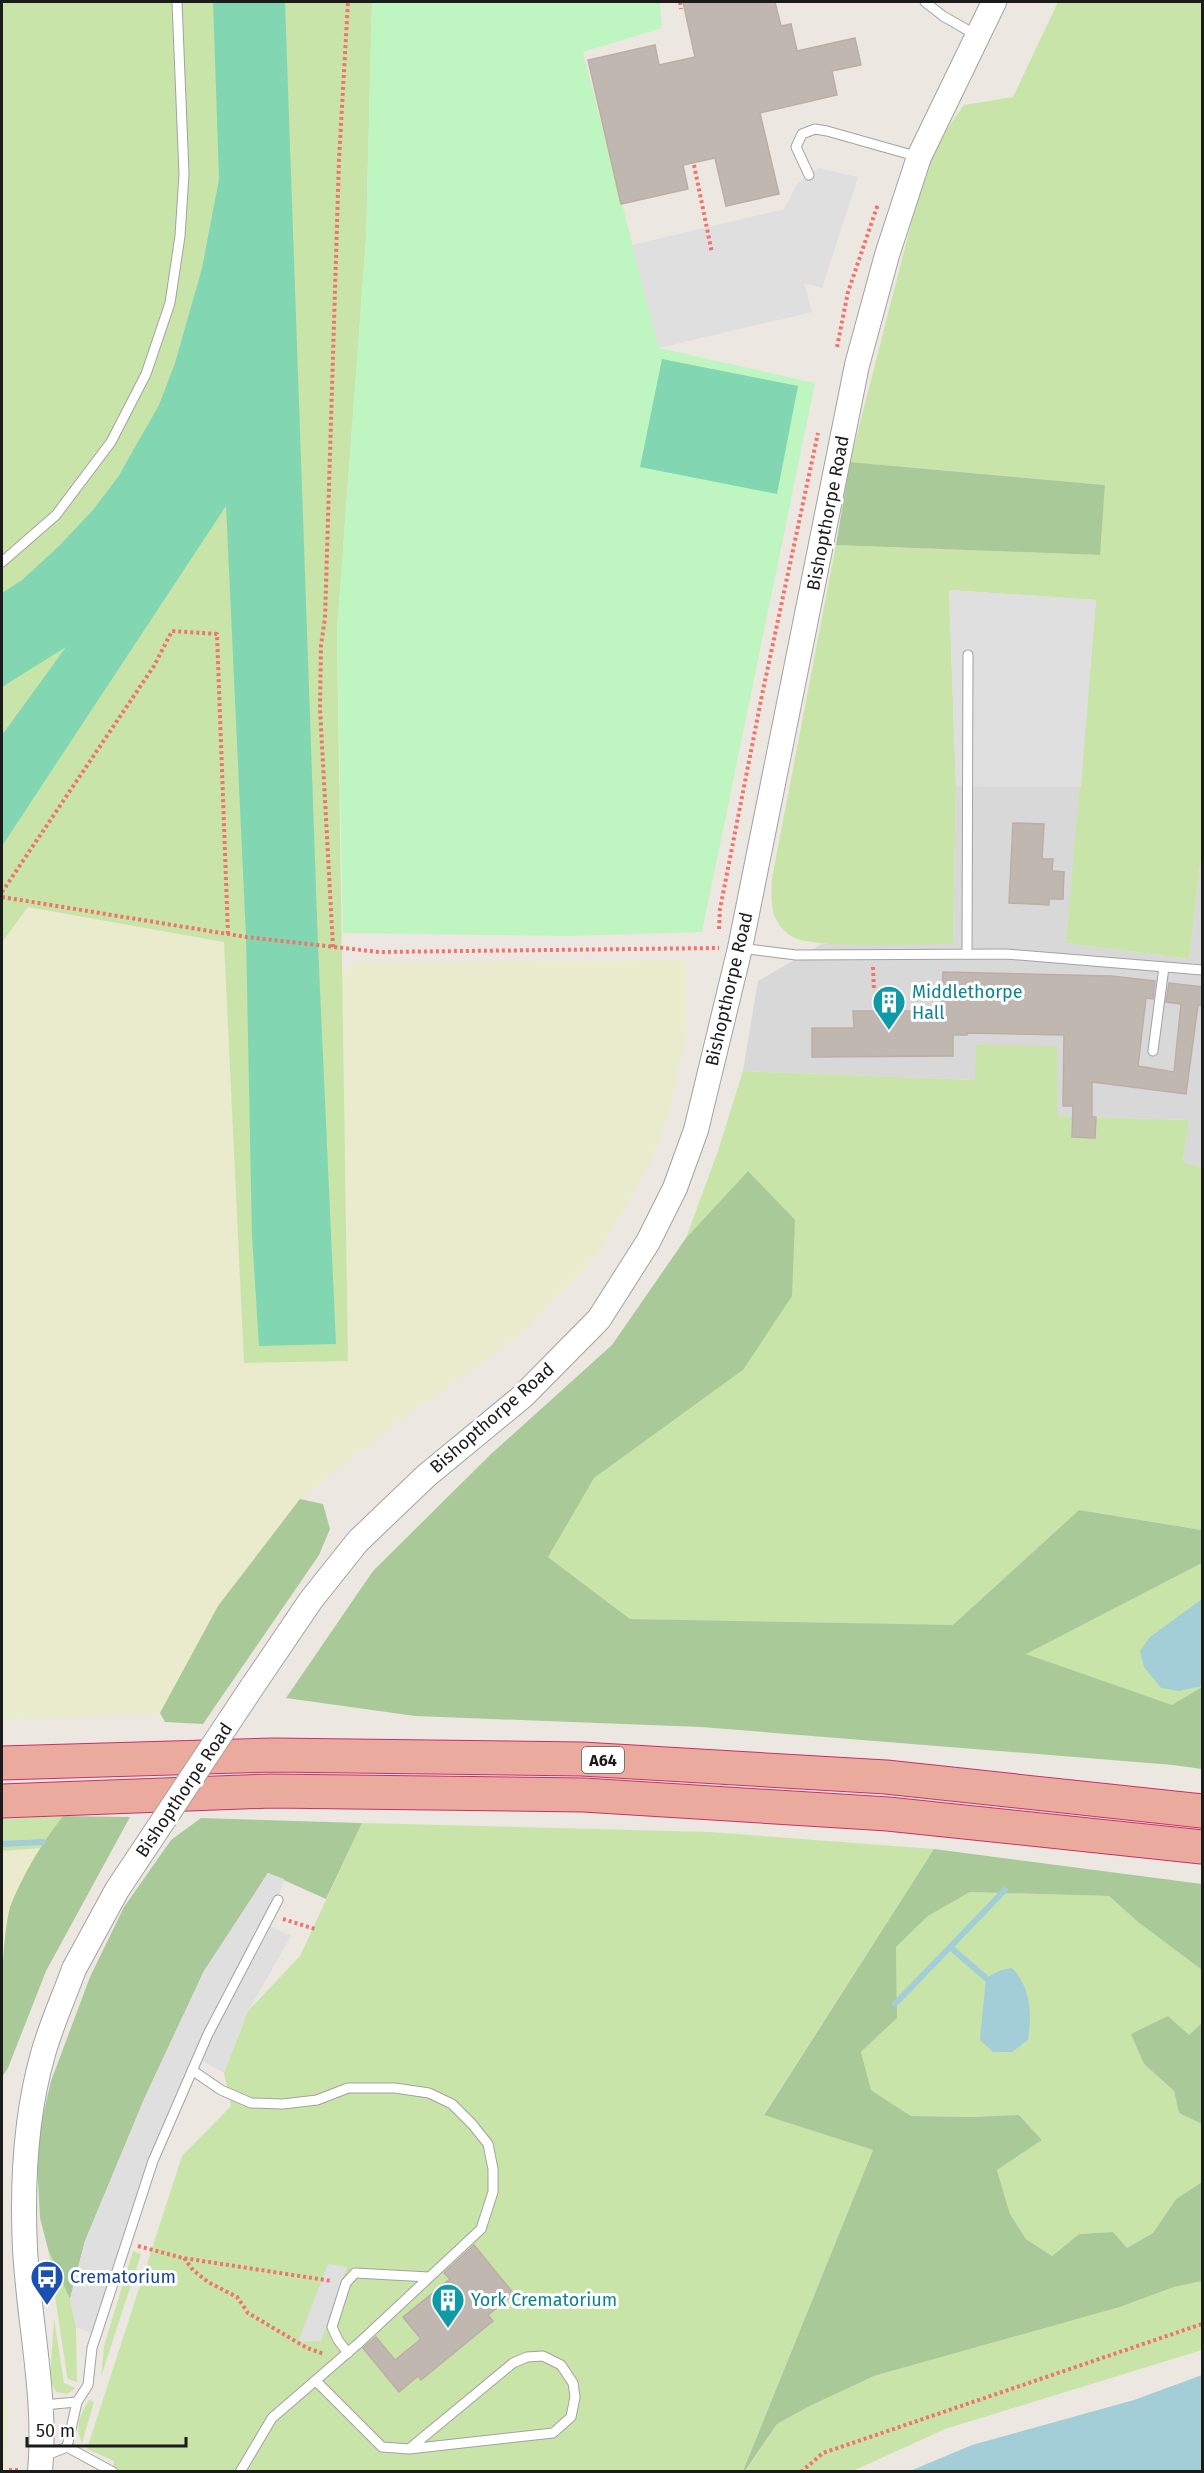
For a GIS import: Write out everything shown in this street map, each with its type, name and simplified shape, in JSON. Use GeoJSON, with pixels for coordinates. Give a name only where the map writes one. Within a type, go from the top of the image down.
{"type":"FeatureCollection","features":[{"type":"Feature","properties":{"kind":"highway","name":"A64"},"geometry":{"type":"LineString","coordinates":[[2,1763],[274,1755],[582,1759],[885,1777],[1203,1811]]}},
{"type":"Feature","properties":{"kind":"highway","name":"A64"},"geometry":{"type":"LineString","coordinates":[[2,1801],[271,1791],[584,1795],[888,1814],[1203,1847]]}},
{"type":"Feature","properties":{"kind":"street","name":"Bishopthorpe Road"},"geometry":{"type":"LineString","coordinates":[[40,2464],[40,2405],[25,2249],[24,2183],[30,2118],[43,2055],[74,1969],[117,1890],[311,1600],[358,1540],[426,1476],[523,1396],[599,1319],[648,1242],[675,1188],[696,1131],[740,948],[857,365],[887,255],[919,157],[976,35],[994,2]]}},
{"type":"Feature","properties":{"kind":"lane"},"geometry":{"type":"LineString","coordinates":[[2,562],[56,515],[111,442],[146,374],[170,303],[180,236],[184,174],[177,2]]}},
{"type":"Feature","properties":{"kind":"lane"},"geometry":{"type":"LineString","coordinates":[[925,2],[943,16],[976,35]]}},
{"type":"Feature","properties":{"kind":"lane"},"geometry":{"type":"LineString","coordinates":[[808,175],[796,147],[802,134],[815,129],[919,157]]}},
{"type":"Feature","properties":{"kind":"lane"},"geometry":{"type":"LineString","coordinates":[[967,954],[968,654]]}},
{"type":"Feature","properties":{"kind":"lane"},"geometry":{"type":"LineString","coordinates":[[740,948],[796,955],[1017,954],[1203,970]]}},
{"type":"Feature","properties":{"kind":"lane"},"geometry":{"type":"LineString","coordinates":[[1153,1051],[1164,967]]}},
{"type":"Feature","properties":{"kind":"lane"},"geometry":{"type":"LineString","coordinates":[[40,2464],[67,2447],[77,2402],[88,2385],[92,2348],[153,2161],[208,2034],[278,1900]]}},
{"type":"Feature","properties":{"kind":"lane"},"geometry":{"type":"LineString","coordinates":[[192,2070],[221,2090],[251,2103],[283,2104],[317,2100],[348,2088],[395,2088],[429,2093],[452,2104],[488,2145],[493,2169],[493,2192],[481,2229],[348,2353],[272,2418],[240,2472]]}},
{"type":"Feature","properties":{"kind":"lane"},"geometry":{"type":"LineString","coordinates":[[348,2353],[332,2327],[346,2283],[355,2273],[429,2277]]}},
{"type":"Feature","properties":{"kind":"lane"},"geometry":{"type":"LineString","coordinates":[[316,2381],[382,2447],[409,2449],[553,2433],[571,2417],[575,2397],[573,2383],[561,2365],[543,2356],[527,2357],[513,2363],[409,2449]]}},
{"type":"Feature","properties":{"kind":"lane"},"geometry":{"type":"LineString","coordinates":[[40,2405],[77,2402]]}},
{"type":"Feature","properties":{"kind":"lane"},"geometry":{"type":"LineString","coordinates":[[67,2447],[113,2472]]}},
{"type":"Feature","properties":{"kind":"path"},"geometry":{"type":"LineString","coordinates":[[333,947],[320,697],[321,645],[325,618],[339,159],[348,2]]}},
{"type":"Feature","properties":{"kind":"path"},"geometry":{"type":"LineString","coordinates":[[680,2],[681,9]]}},
{"type":"Feature","properties":{"kind":"path"},"geometry":{"type":"LineString","coordinates":[[694,165],[712,253]]}},
{"type":"Feature","properties":{"kind":"path"},"geometry":{"type":"LineString","coordinates":[[2,892],[154,666],[172,631],[217,634],[228,934]]}},
{"type":"Feature","properties":{"kind":"path"},"geometry":{"type":"LineString","coordinates":[[2,897],[228,934],[379,952],[740,948]]}},
{"type":"Feature","properties":{"kind":"path"},"geometry":{"type":"LineString","coordinates":[[872,954],[874,990]]}},
{"type":"Feature","properties":{"kind":"path"},"geometry":{"type":"LineString","coordinates":[[271,1915],[315,1929]]}},
{"type":"Feature","properties":{"kind":"path"},"geometry":{"type":"LineString","coordinates":[[126,2242],[183,2258],[346,2283]]}},
{"type":"Feature","properties":{"kind":"path"},"geometry":{"type":"LineString","coordinates":[[183,2258],[208,2282],[237,2297],[248,2313],[269,2327],[307,2348],[339,2359]]}},
{"type":"Feature","properties":{"kind":"path"},"geometry":{"type":"LineString","coordinates":[[801,2472],[823,2453],[1203,2324]]}},
{"type":"Feature","properties":{"kind":"shaded area"},"geometry":{"type":"Polygon","coordinates":[[[818,168],[858,177],[822,288],[804,283],[812,312],[659,348],[632,245],[784,209],[797,184],[818,168]]]}},
{"type":"Feature","properties":{"kind":"shaded area"},"geometry":{"type":"Polygon","coordinates":[[[949,590],[1096,600],[1081,787],[956,786],[949,590]]]}},
{"type":"Feature","properties":{"kind":"shaded area"},"geometry":{"type":"Polygon","coordinates":[[[956,786],[1081,787],[1066,943],[1189,959],[1202,850],[1202,1168],[1183,1162],[1189,1120],[1058,1116],[1056,1046],[975,1080],[743,1071],[758,981],[822,944],[953,943],[956,786]]]}},
{"type":"Feature","properties":{"kind":"shaded area"},"geometry":{"type":"Polygon","coordinates":[[[268,1873],[284,1879],[278,1900],[266,1924],[291,1936],[248,2011],[224,2073],[198,2058],[153,2161],[97,2335],[76,2327],[70,2299],[85,2241],[145,2097],[204,1971],[268,1873]]]}},
{"type":"Feature","properties":{"kind":"shaded area"},"geometry":{"type":"Polygon","coordinates":[[[328,2264],[347,2267],[321,2341],[298,2342],[328,2264]]]}},
{"type":"Feature","properties":{"kind":"green space"},"geometry":{"type":"Polygon","coordinates":[[[2,2],[372,2],[366,239],[337,631],[348,1361],[244,1363],[224,942],[28,907],[2,942],[2,2]]]}},
{"type":"Feature","properties":{"kind":"green space"},"geometry":{"type":"Polygon","coordinates":[[[213,2],[285,2],[318,945],[336,1344],[259,1346],[252,1236],[246,937],[226,506],[2,846],[2,735],[66,647],[2,687],[2,593],[22,580],[58,547],[93,510],[118,477],[159,405],[175,363],[202,268],[219,179],[213,2]]]}},
{"type":"Feature","properties":{"kind":"green space"},"geometry":{"type":"Polygon","coordinates":[[[372,2],[660,2],[662,28],[583,52],[659,348],[815,383],[702,932],[570,936],[343,933],[337,631],[366,239],[372,2]]]}},
{"type":"Feature","properties":{"kind":"green space"},"geometry":{"type":"Polygon","coordinates":[[[1058,2],[1202,2],[1202,850],[1189,959],[1066,943],[1096,600],[949,590],[956,786],[953,944],[844,945],[803,940],[791,936],[775,917],[772,903],[772,878],[836,545],[1099,555],[1105,485],[850,462],[929,154],[964,105],[1013,97],[1058,2]]]}},
{"type":"Feature","properties":{"kind":"green space"},"geometry":{"type":"Polygon","coordinates":[[[662,359],[798,386],[777,494],[640,467],[662,359]]]}},
{"type":"Feature","properties":{"kind":"green space"},"geometry":{"type":"Polygon","coordinates":[[[850,462],[1105,485],[1100,555],[836,545],[850,462]]]}},
{"type":"Feature","properties":{"kind":"green space"},"geometry":{"type":"Polygon","coordinates":[[[27,907],[224,942],[244,1363],[348,1361],[341,973],[357,963],[687,960],[687,1030],[670,1107],[650,1164],[596,1256],[518,1336],[393,1426],[300,1499],[218,1606],[160,1713],[2,1720],[2,942],[27,907]]]}},
{"type":"Feature","properties":{"kind":"green space"},"geometry":{"type":"Polygon","coordinates":[[[976,1045],[1057,1046],[1058,1116],[1189,1120],[1183,1162],[1202,1168],[1202,1530],[1079,1510],[953,1626],[630,1619],[547,1556],[594,1478],[743,1370],[748,1171],[686,1238],[718,1151],[743,1071],[975,1080],[976,1045]]]}},
{"type":"Feature","properties":{"kind":"green space"},"geometry":{"type":"Polygon","coordinates":[[[748,1171],[795,1220],[792,1296],[743,1370],[594,1478],[548,1557],[630,1619],[953,1625],[1079,1510],[1202,1530],[1202,1563],[1026,1654],[1172,1705],[1202,1687],[1202,1769],[701,1727],[415,1716],[286,1698],[373,1571],[491,1454],[612,1345],[686,1238],[748,1171]]]}},
{"type":"Feature","properties":{"kind":"green space"},"geometry":{"type":"Polygon","coordinates":[[[300,1499],[323,1504],[330,1529],[319,1555],[203,1724],[165,1722],[160,1713],[218,1606],[300,1499]]]}},
{"type":"Feature","properties":{"kind":"green space"},"geometry":{"type":"Polygon","coordinates":[[[1202,1563],[1202,1687],[1172,1706],[1025,1654],[1202,1563]]]}},
{"type":"Feature","properties":{"kind":"green space"},"geometry":{"type":"Polygon","coordinates":[[[63,1816],[42,1848],[2,1851],[2,1819],[63,1816]]]}},
{"type":"Feature","properties":{"kind":"green space"},"geometry":{"type":"Polygon","coordinates":[[[63,1816],[130,1817],[46,1971],[8,2068],[2,2077],[1,2014],[4,1944],[10,1907],[34,1859],[63,1816]]]}},
{"type":"Feature","properties":{"kind":"green space"},"geometry":{"type":"Polygon","coordinates":[[[201,1818],[362,1823],[326,1899],[268,1873],[204,1971],[145,2097],[85,2241],[70,2299],[48,2249],[40,2218],[36,2145],[51,2081],[90,1977],[124,1907],[171,1840],[201,1818]]]}},
{"type":"Feature","properties":{"kind":"green space"},"geometry":{"type":"Polygon","coordinates":[[[362,1823],[710,1832],[934,1849],[764,2114],[873,2150],[743,2471],[113,2472],[114,2461],[87,2449],[182,2156],[231,2106],[224,2073],[248,2011],[300,1956],[362,1823]]]}},
{"type":"Feature","properties":{"kind":"green space"},"geometry":{"type":"Polygon","coordinates":[[[42,1848],[2,1951],[2,1851],[42,1848]]]}},
{"type":"Feature","properties":{"kind":"green space"},"geometry":{"type":"Polygon","coordinates":[[[934,1849],[1202,1884],[1202,1970],[1138,1922],[1109,1896],[970,1892],[928,1916],[896,1947],[897,2018],[861,2052],[871,2090],[911,2116],[1019,2115],[1042,2140],[997,2170],[1010,2214],[1026,2239],[1052,2256],[1079,2234],[1113,2232],[1127,2248],[1153,2233],[1176,2199],[1202,2182],[1202,2281],[1174,2287],[1120,2307],[874,2376],[777,2424],[743,2471],[873,2150],[764,2115],[934,1849]]]}},
{"type":"Feature","properties":{"kind":"green space"},"geometry":{"type":"Polygon","coordinates":[[[970,1892],[1109,1896],[1138,1922],[1202,1970],[1202,2023],[1189,2036],[1168,2016],[1144,2064],[1174,2091],[1179,2113],[1202,2124],[1202,2182],[1176,2199],[1153,2233],[1127,2248],[1113,2232],[1079,2234],[1052,2256],[1026,2239],[1010,2214],[997,2170],[1042,2140],[1019,2115],[911,2116],[871,2090],[861,2052],[897,2018],[896,1947],[928,1916],[970,1892]]]}},
{"type":"Feature","properties":{"kind":"green space"},"geometry":{"type":"Polygon","coordinates":[[[1168,2016],[1189,2035],[1202,2023],[1202,2124],[1179,2113],[1174,2091],[1144,2064],[1131,2034],[1168,2016]]]}},
{"type":"Feature","properties":{"kind":"green space"},"geometry":{"type":"Polygon","coordinates":[[[50,2244],[70,2299],[76,2327],[77,2382],[68,2379],[67,2376],[48,2249],[50,2244]]]}},
{"type":"Feature","properties":{"kind":"green space"},"geometry":{"type":"Polygon","coordinates":[[[133,2251],[141,2254],[101,2377],[104,2346],[133,2251]]]}},
{"type":"Feature","properties":{"kind":"green space"},"geometry":{"type":"Polygon","coordinates":[[[1202,2281],[1202,2350],[945,2429],[853,2471],[745,2472],[777,2424],[874,2376],[1120,2307],[1174,2287],[1202,2281]]]}},
{"type":"Feature","properties":{"kind":"green space"},"geometry":{"type":"Polygon","coordinates":[[[54,2318],[64,2383],[75,2388],[67,2394],[56,2392],[50,2380],[54,2318]]]}},
{"type":"Feature","properties":{"kind":"green space"},"geometry":{"type":"Polygon","coordinates":[[[2,2384],[9,2409],[6,2471],[2,2471],[2,2384]]]}},
{"type":"Feature","properties":{"kind":"green space"},"geometry":{"type":"Polygon","coordinates":[[[89,2400],[94,2402],[82,2443],[78,2426],[89,2400]]]}},
{"type":"Feature","properties":{"kind":"water"},"geometry":{"type":"Polygon","coordinates":[[[1202,1599],[1202,1686],[1179,1691],[1161,1688],[1144,1667],[1140,1651],[1150,1637],[1202,1599]]]}},
{"type":"Feature","properties":{"kind":"water"},"geometry":{"type":"Polygon","coordinates":[[[1012,1968],[1023,1984],[1029,2001],[1028,2040],[1012,2052],[993,2052],[980,2040],[986,1978],[1001,1970],[1012,1968]]]}},
{"type":"Feature","properties":{"kind":"water"},"geometry":{"type":"Polygon","coordinates":[[[1202,2375],[1202,2471],[910,2471],[972,2445],[1134,2400],[1202,2375]]]}},
{"type":"Feature","properties":{"kind":"building"},"geometry":{"type":"Polygon","coordinates":[[[683,2],[775,2],[781,26],[791,24],[797,51],[855,38],[861,65],[832,71],[837,95],[760,113],[779,194],[726,206],[715,158],[683,165],[688,189],[621,204],[588,60],[655,45],[659,65],[695,57],[683,2]]]}},
{"type":"Feature","properties":{"kind":"building"},"geometry":{"type":"Polygon","coordinates":[[[1013,823],[1044,824],[1042,859],[1053,859],[1052,871],[1064,872],[1063,899],[1049,899],[1049,905],[1009,903],[1013,823]]]}},
{"type":"Feature","properties":{"kind":"building"},"geometry":{"type":"Polygon","coordinates":[[[943,972],[1111,976],[1155,981],[1153,999],[1146,998],[1138,1066],[1174,1072],[1181,1004],[1166,1002],[1169,983],[1203,987],[1203,1005],[1198,1005],[1186,1094],[1092,1082],[1092,1117],[1096,1117],[1095,1138],[1072,1137],[1073,1106],[1063,1106],[1064,1035],[967,1033],[967,1035],[953,1035],[953,1056],[812,1057],[812,1028],[854,1028],[853,1011],[941,1011],[943,972]]]}},
{"type":"Feature","properties":{"kind":"building","name":"York Crematorium"},"geometry":{"type":"Polygon","coordinates":[[[474,2245],[514,2294],[488,2315],[493,2321],[421,2380],[418,2376],[399,2392],[363,2348],[376,2337],[395,2360],[421,2339],[403,2317],[450,2279],[444,2273],[474,2245]]]}},
{"type":"Feature","properties":{"kind":"waterway"},"geometry":{"type":"LineString","coordinates":[[2,1844],[43,1842]]}},
{"type":"Feature","properties":{"kind":"waterway"},"geometry":{"type":"LineString","coordinates":[[895,2004],[1005,1890]]}},
{"type":"Feature","properties":{"kind":"waterway"},"geometry":{"type":"LineString","coordinates":[[950,1947],[986,1978]]}},
{"type":"Feature","properties":{"kind":"place","name":"Middlethorpe Hall"},"geometry":{"type":"Point","coordinates":[889,1031]}},
{"type":"Feature","properties":{"kind":"place","name":"Crematorium"},"geometry":{"type":"Point","coordinates":[47,2306]}},
{"type":"Feature","properties":{"kind":"place","name":"York Crematorium"},"geometry":{"type":"Point","coordinates":[448,2329]}}]}
